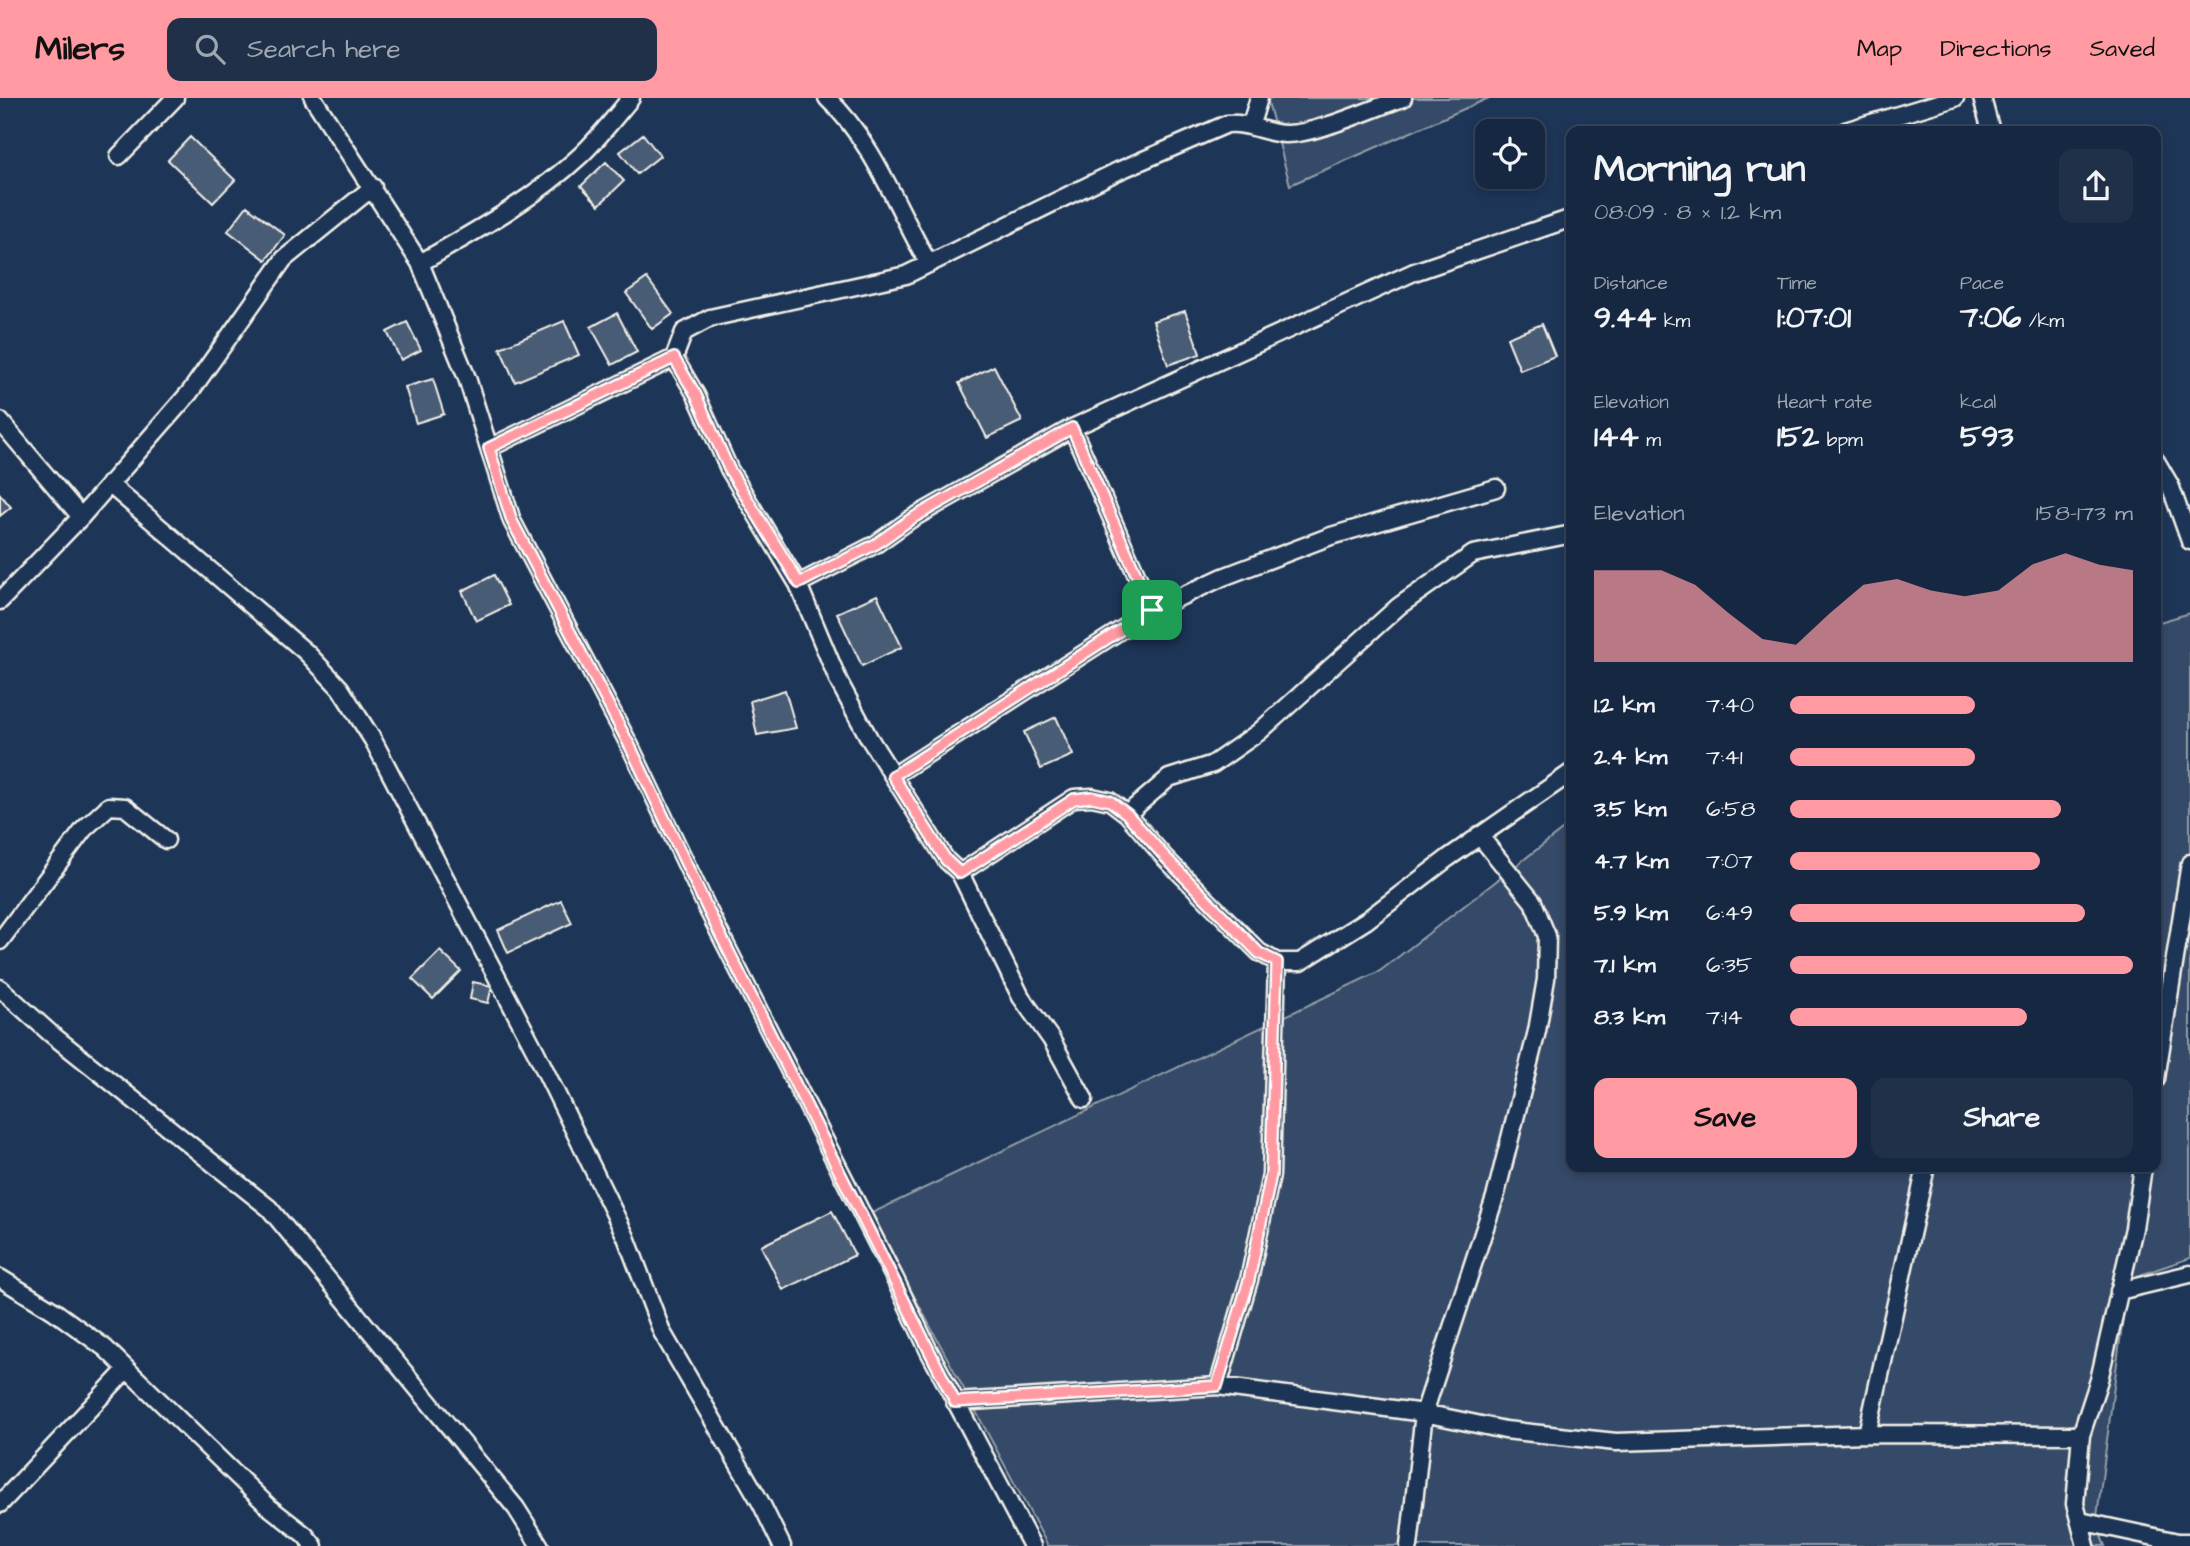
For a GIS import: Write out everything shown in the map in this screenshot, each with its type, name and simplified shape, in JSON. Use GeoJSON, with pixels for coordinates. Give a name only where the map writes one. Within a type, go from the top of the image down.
{"type":"FeatureCollection","features":[{"type":"Feature","properties":{"kind":"street"},"geometry":{"type":"LineString","coordinates":[[119,156],[175,98]]}},
{"type":"Feature","properties":{"kind":"street"},"geometry":{"type":"LineString","coordinates":[[313,98],[420,263],[467,378],[512,521],[631,748],[708,910],[955,1402],[1032,1546]]}},
{"type":"Feature","properties":{"kind":"street"},"geometry":{"type":"LineString","coordinates":[[420,263],[495,219],[544,186],[582,154],[631,98]]}},
{"type":"Feature","properties":{"kind":"street"},"geometry":{"type":"LineString","coordinates":[[827,98],[852,124],[929,264]]}},
{"type":"Feature","properties":{"kind":"street"},"geometry":{"type":"LineString","coordinates":[[1251,124],[1259,98]]}},
{"type":"Feature","properties":{"kind":"street"},"geometry":{"type":"LineString","coordinates":[[489,448],[674,358],[684,332],[710,318],[906,275],[1118,171],[1184,146],[1227,124],[1251,124],[1270,132],[1303,133],[1403,98]]}},
{"type":"Feature","properties":{"kind":"street"},"geometry":{"type":"LineString","coordinates":[[1862,126],[1955,98]]}},
{"type":"Feature","properties":{"kind":"street"},"geometry":{"type":"LineString","coordinates":[[1982,98],[1990,126]]}},
{"type":"Feature","properties":{"kind":"street"},"geometry":{"type":"LineString","coordinates":[[0,601],[81,516],[190,392],[284,259],[373,187]]}},
{"type":"Feature","properties":{"kind":"street"},"geometry":{"type":"LineString","coordinates":[[799,583],[876,544],[911,519],[1072,428],[1414,272],[1566,220]]}},
{"type":"Feature","properties":{"kind":"street"},"geometry":{"type":"LineString","coordinates":[[674,358],[696,395],[729,469],[799,583],[839,682],[893,776],[946,860],[960,873],[1021,997],[1051,1039],[1084,1099]]}},
{"type":"Feature","properties":{"kind":"street"},"geometry":{"type":"LineString","coordinates":[[0,421],[81,516]]}},
{"type":"Feature","properties":{"kind":"street"},"geometry":{"type":"LineString","coordinates":[[1072,428],[1152,610]]}},
{"type":"Feature","properties":{"kind":"street"},"geometry":{"type":"LineString","coordinates":[[109,484],[307,653],[340,688],[373,740],[536,1052],[626,1237],[662,1332],[761,1503],[782,1546]]}},
{"type":"Feature","properties":{"kind":"street"},"geometry":{"type":"LineString","coordinates":[[893,776],[1152,610],[1223,577],[1331,536],[1496,488]]}},
{"type":"Feature","properties":{"kind":"street"},"geometry":{"type":"LineString","coordinates":[[2163,488],[2190,541]]}},
{"type":"Feature","properties":{"kind":"street"},"geometry":{"type":"LineString","coordinates":[[1127,814],[1170,778],[1213,764],[1259,732],[1399,606],[1473,554],[1566,535]]}},
{"type":"Feature","properties":{"kind":"street"},"geometry":{"type":"LineString","coordinates":[[960,873],[1074,799],[1092,797],[1110,801],[1127,814],[1259,953],[1277,962],[1300,961],[1367,920],[1479,835],[1566,776]]}},
{"type":"Feature","properties":{"kind":"street"},"geometry":{"type":"LineString","coordinates":[[0,941],[84,829],[109,806],[125,807],[166,840]]}},
{"type":"Feature","properties":{"kind":"street"},"geometry":{"type":"LineString","coordinates":[[1409,1546],[1424,1413],[1496,1194],[1546,979],[1547,936],[1533,902],[1479,835]]}},
{"type":"Feature","properties":{"kind":"street"},"geometry":{"type":"LineString","coordinates":[[2161,1048],[2190,863]]}},
{"type":"Feature","properties":{"kind":"street"},"geometry":{"type":"LineString","coordinates":[[1217,1386],[1249,1280],[1271,1175],[1277,962]]}},
{"type":"Feature","properties":{"kind":"street"},"geometry":{"type":"LineString","coordinates":[[0,988],[50,1033],[269,1208],[516,1508],[540,1546]]}},
{"type":"Feature","properties":{"kind":"street"},"geometry":{"type":"LineString","coordinates":[[1867,1434],[1925,1172]]}},
{"type":"Feature","properties":{"kind":"street"},"geometry":{"type":"LineString","coordinates":[[2087,1546],[2075,1504],[2081,1435],[2099,1380],[2142,1172]]}},
{"type":"Feature","properties":{"kind":"street"},"geometry":{"type":"LineString","coordinates":[[2119,1291],[2190,1274]]}},
{"type":"Feature","properties":{"kind":"street"},"geometry":{"type":"LineString","coordinates":[[0,1278],[54,1311],[105,1348],[268,1507],[306,1535],[314,1546]]}},
{"type":"Feature","properties":{"kind":"street"},"geometry":{"type":"LineString","coordinates":[[0,1504],[126,1370]]}},
{"type":"Feature","properties":{"kind":"street"},"geometry":{"type":"LineString","coordinates":[[955,1402],[1217,1386],[1424,1413],[1505,1430],[1616,1442],[1867,1434],[2081,1435]]}},
{"type":"Feature","properties":{"kind":"street"},"geometry":{"type":"LineString","coordinates":[[2080,1521],[2178,1542],[2190,1542]]}},
{"type":"Feature","properties":{"kind":"shaded area"},"geometry":{"type":"Polygon","coordinates":[[[1267,98],[1489,98],[1290,185],[1267,98]]]}},
{"type":"Feature","properties":{"kind":"shaded area"},"geometry":{"type":"Polygon","coordinates":[[[2190,613],[2190,1258],[2128,1279],[2096,1524],[2105,1546],[1048,1546],[870,1214],[1380,971],[1566,827],[1566,1172],[2161,1172],[2161,622],[2190,613]]]}},
{"type":"Feature","properties":{"kind":"building"},"geometry":{"type":"Polygon","coordinates":[[[643,134],[660,156],[637,174],[620,152],[643,134]]]}},
{"type":"Feature","properties":{"kind":"building"},"geometry":{"type":"Polygon","coordinates":[[[190,137],[235,180],[213,203],[168,160],[190,137]]]}},
{"type":"Feature","properties":{"kind":"building"},"geometry":{"type":"Polygon","coordinates":[[[606,162],[624,181],[599,205],[581,186],[606,162]]]}},
{"type":"Feature","properties":{"kind":"building"},"geometry":{"type":"Polygon","coordinates":[[[247,206],[285,235],[266,260],[228,231],[247,206]]]}},
{"type":"Feature","properties":{"kind":"building"},"geometry":{"type":"Polygon","coordinates":[[[647,278],[673,314],[652,329],[626,293],[647,278]]]}},
{"type":"Feature","properties":{"kind":"building"},"geometry":{"type":"Polygon","coordinates":[[[1185,311],[1200,354],[1168,365],[1153,321],[1185,311]]]}},
{"type":"Feature","properties":{"kind":"building"},"geometry":{"type":"Polygon","coordinates":[[[617,313],[637,352],[612,365],[591,327],[617,313]]]}},
{"type":"Feature","properties":{"kind":"building"},"geometry":{"type":"Polygon","coordinates":[[[564,321],[579,355],[515,382],[500,348],[564,321]]]}},
{"type":"Feature","properties":{"kind":"building"},"geometry":{"type":"Polygon","coordinates":[[[407,322],[421,350],[401,360],[387,332],[407,322]]]}},
{"type":"Feature","properties":{"kind":"building"},"geometry":{"type":"Polygon","coordinates":[[[1542,324],[1555,356],[1520,370],[1507,338],[1542,324]]]}},
{"type":"Feature","properties":{"kind":"building"},"geometry":{"type":"Polygon","coordinates":[[[994,366],[1022,421],[987,438],[959,383],[994,366]]]}},
{"type":"Feature","properties":{"kind":"building"},"geometry":{"type":"Polygon","coordinates":[[[433,379],[444,414],[416,423],[405,387],[433,379]]]}},
{"type":"Feature","properties":{"kind":"building"},"geometry":{"type":"Polygon","coordinates":[[[0,494],[11,507],[0,516],[0,494]]]}},
{"type":"Feature","properties":{"kind":"building"},"geometry":{"type":"Polygon","coordinates":[[[494,575],[509,605],[476,621],[462,591],[494,575]]]}},
{"type":"Feature","properties":{"kind":"building"},"geometry":{"type":"Polygon","coordinates":[[[877,595],[902,647],[862,666],[837,613],[877,595]]]}},
{"type":"Feature","properties":{"kind":"building"},"geometry":{"type":"Polygon","coordinates":[[[785,690],[796,728],[757,735],[750,701],[785,690]]]}},
{"type":"Feature","properties":{"kind":"building"},"geometry":{"type":"Polygon","coordinates":[[[1056,717],[1073,755],[1041,769],[1024,732],[1056,717]]]}},
{"type":"Feature","properties":{"kind":"building"},"geometry":{"type":"Polygon","coordinates":[[[561,900],[572,923],[508,953],[498,930],[561,900]]]}},
{"type":"Feature","properties":{"kind":"building"},"geometry":{"type":"Polygon","coordinates":[[[440,951],[461,971],[433,999],[412,979],[440,951]]]}},
{"type":"Feature","properties":{"kind":"building"},"geometry":{"type":"Polygon","coordinates":[[[473,982],[492,986],[488,1003],[470,999],[473,982]]]}},
{"type":"Feature","properties":{"kind":"building"},"geometry":{"type":"Polygon","coordinates":[[[832,1211],[855,1255],[783,1290],[761,1246],[832,1211]]]}},
{"type":"Feature","properties":{"kind":"route"},"geometry":{"type":"LineString","coordinates":[[674,358],[696,395],[729,469],[775,548],[799,583],[876,544],[911,519],[1072,428],[1118,527],[1152,610],[893,776],[946,860],[960,873],[1074,799],[1092,797],[1110,801],[1127,814],[1259,953],[1277,962],[1271,1175],[1249,1280],[1217,1386],[955,1402],[708,910],[631,748],[512,521],[489,448],[674,358]]}}]}
